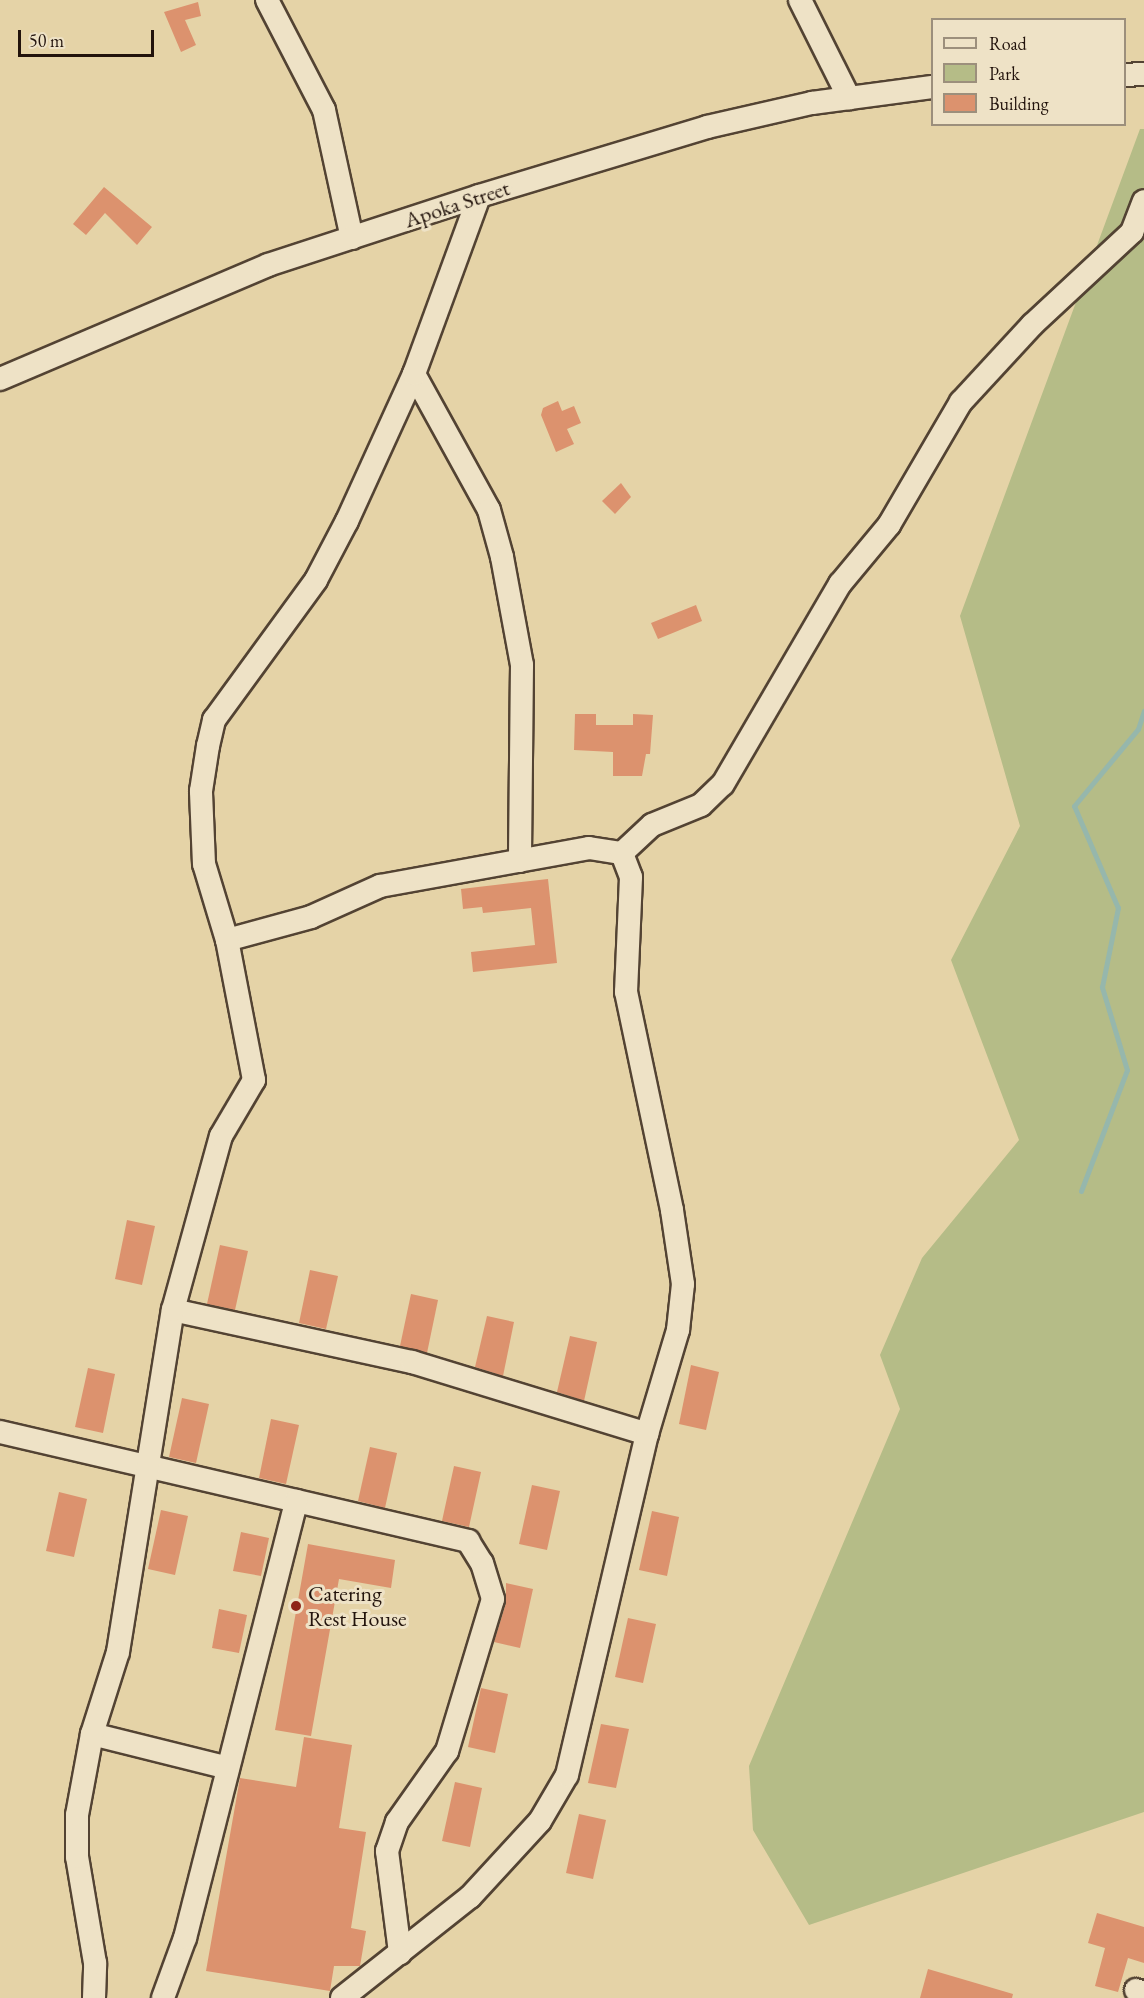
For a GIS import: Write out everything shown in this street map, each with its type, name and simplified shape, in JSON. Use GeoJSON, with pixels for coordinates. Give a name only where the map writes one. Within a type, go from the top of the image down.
{"type":"FeatureCollection","features":[{"type":"Feature","properties":{"kind":"street"},"geometry":{"type":"LineString","coordinates":[[267,0],[324,110],[352,238]]}},
{"type":"Feature","properties":{"kind":"street"},"geometry":{"type":"LineString","coordinates":[[800,0],[849,98]]}},
{"type":"Feature","properties":{"kind":"street"},"geometry":{"type":"LineString","coordinates":[[1126,75],[1144,74]]}},
{"type":"Feature","properties":{"kind":"street","name":"Apoka Street"},"geometry":{"type":"LineString","coordinates":[[0,379],[268,265],[479,196],[707,127],[849,98],[931,87]]}},
{"type":"Feature","properties":{"kind":"street"},"geometry":{"type":"LineString","coordinates":[[94,1998],[95,1964],[77,1857],[77,1815],[92,1734],[118,1652],[146,1466],[173,1310],[221,1136],[254,1080],[227,940],[204,864],[201,791],[214,720],[316,580],[414,374],[479,196]]}},
{"type":"Feature","properties":{"kind":"street"},"geometry":{"type":"LineString","coordinates":[[622,853],[652,825],[701,805],[723,784],[840,584],[889,525],[962,402],[1032,325],[1132,232],[1144,201]]}},
{"type":"Feature","properties":{"kind":"street"},"geometry":{"type":"LineString","coordinates":[[414,374],[489,510],[502,557],[522,665],[520,861]]}},
{"type":"Feature","properties":{"kind":"street"},"geometry":{"type":"LineString","coordinates":[[227,940],[311,917],[380,886],[589,848],[622,853]]}},
{"type":"Feature","properties":{"kind":"street"},"geometry":{"type":"LineString","coordinates":[[342,1998],[470,1897],[540,1821],[567,1775],[647,1434],[678,1330],[682,1284],[672,1210],[626,992],[631,877],[622,853]]}},
{"type":"Feature","properties":{"kind":"street"},"geometry":{"type":"LineString","coordinates":[[173,1310],[412,1362],[647,1434]]}},
{"type":"Feature","properties":{"kind":"street"},"geometry":{"type":"LineString","coordinates":[[0,1432],[468,1541],[482,1563],[492,1599],[447,1751],[397,1822],[387,1851],[400,1953]]}},
{"type":"Feature","properties":{"kind":"street"},"geometry":{"type":"LineString","coordinates":[[163,1998],[185,1938],[296,1501]]}},
{"type":"Feature","properties":{"kind":"street"},"geometry":{"type":"LineString","coordinates":[[92,1734],[228,1768]]}},
{"type":"Feature","properties":{"kind":"green space"},"geometry":{"type":"Polygon","coordinates":[[[1140,129],[1144,129],[1144,1812],[809,1925],[753,1830],[749,1766],[900,1409],[880,1355],[922,1258],[1019,1140],[951,960],[1020,826],[960,616],[1140,129]]]}},
{"type":"Feature","properties":{"kind":"building"},"geometry":{"type":"Polygon","coordinates":[[[198,2],[201,16],[185,20],[196,45],[181,52],[164,12],[198,2]]]}},
{"type":"Feature","properties":{"kind":"building"},"geometry":{"type":"Polygon","coordinates":[[[104,187],[152,227],[137,245],[105,213],[86,235],[73,224],[104,187]]]}},
{"type":"Feature","properties":{"kind":"building"},"geometry":{"type":"Polygon","coordinates":[[[558,401],[562,411],[574,406],[581,423],[567,429],[574,444],[556,452],[541,415],[543,408],[558,401]]]}},
{"type":"Feature","properties":{"kind":"building"},"geometry":{"type":"Polygon","coordinates":[[[621,483],[631,497],[615,514],[602,501],[621,483]]]}},
{"type":"Feature","properties":{"kind":"building"},"geometry":{"type":"Polygon","coordinates":[[[696,605],[702,621],[658,639],[651,623],[696,605]]]}},
{"type":"Feature","properties":{"kind":"building"},"geometry":{"type":"Polygon","coordinates":[[[575,714],[596,714],[596,725],[633,725],[633,714],[653,715],[650,754],[646,754],[642,776],[613,776],[613,752],[574,750],[575,714]]]}},
{"type":"Feature","properties":{"kind":"building"},"geometry":{"type":"Polygon","coordinates":[[[548,879],[557,963],[473,972],[471,952],[535,945],[531,908],[483,913],[482,907],[463,909],[461,889],[548,879]]]}},
{"type":"Feature","properties":{"kind":"building"},"geometry":{"type":"Polygon","coordinates":[[[127,1220],[155,1226],[142,1285],[115,1279],[127,1220]]]}},
{"type":"Feature","properties":{"kind":"building"},"geometry":{"type":"Polygon","coordinates":[[[220,1245],[248,1251],[235,1310],[207,1304],[220,1245]]]}},
{"type":"Feature","properties":{"kind":"building"},"geometry":{"type":"Polygon","coordinates":[[[310,1270],[338,1276],[326,1329],[299,1323],[310,1270]]]}},
{"type":"Feature","properties":{"kind":"building"},"geometry":{"type":"Polygon","coordinates":[[[411,1294],[438,1300],[427,1353],[400,1346],[411,1294]]]}},
{"type":"Feature","properties":{"kind":"building"},"geometry":{"type":"Polygon","coordinates":[[[487,1316],[514,1322],[503,1376],[475,1367],[487,1316]]]}},
{"type":"Feature","properties":{"kind":"building"},"geometry":{"type":"Polygon","coordinates":[[[570,1336],[597,1342],[584,1401],[557,1392],[570,1336]]]}},
{"type":"Feature","properties":{"kind":"building"},"geometry":{"type":"Polygon","coordinates":[[[691,1365],[719,1372],[706,1430],[679,1424],[691,1365]]]}},
{"type":"Feature","properties":{"kind":"building"},"geometry":{"type":"Polygon","coordinates":[[[88,1368],[115,1374],[103,1433],[75,1427],[88,1368]]]}},
{"type":"Feature","properties":{"kind":"building"},"geometry":{"type":"Polygon","coordinates":[[[182,1398],[209,1404],[196,1463],[169,1457],[182,1398]]]}},
{"type":"Feature","properties":{"kind":"building"},"geometry":{"type":"Polygon","coordinates":[[[271,1419],[299,1425],[286,1484],[259,1478],[271,1419]]]}},
{"type":"Feature","properties":{"kind":"building"},"geometry":{"type":"Polygon","coordinates":[[[370,1447],[397,1453],[385,1508],[358,1501],[370,1447]]]}},
{"type":"Feature","properties":{"kind":"building"},"geometry":{"type":"Polygon","coordinates":[[[454,1466],[481,1472],[469,1527],[442,1521],[454,1466]]]}},
{"type":"Feature","properties":{"kind":"building"},"geometry":{"type":"Polygon","coordinates":[[[532,1485],[560,1491],[547,1550],[519,1544],[532,1485]]]}},
{"type":"Feature","properties":{"kind":"building"},"geometry":{"type":"Polygon","coordinates":[[[59,1492],[87,1499],[74,1557],[46,1551],[59,1492]]]}},
{"type":"Feature","properties":{"kind":"building"},"geometry":{"type":"Polygon","coordinates":[[[161,1510],[188,1516],[175,1575],[148,1569],[161,1510]]]}},
{"type":"Feature","properties":{"kind":"building"},"geometry":{"type":"Polygon","coordinates":[[[652,1511],[679,1517],[667,1576],[639,1570],[652,1511]]]}},
{"type":"Feature","properties":{"kind":"building"},"geometry":{"type":"Polygon","coordinates":[[[241,1532],[269,1538],[261,1576],[233,1571],[241,1532]]]}},
{"type":"Feature","properties":{"kind":"building"},"geometry":{"type":"Polygon","coordinates":[[[308,1544],[395,1560],[391,1588],[339,1579],[311,1736],[275,1730],[308,1544]]]}},
{"type":"Feature","properties":{"kind":"building"},"geometry":{"type":"Polygon","coordinates":[[[506,1583],[533,1589],[520,1648],[494,1642],[506,1603],[506,1583]]]}},
{"type":"Feature","properties":{"kind":"building"},"geometry":{"type":"Polygon","coordinates":[[[219,1609],[247,1615],[239,1653],[212,1648],[219,1609]]]}},
{"type":"Feature","properties":{"kind":"building"},"geometry":{"type":"Polygon","coordinates":[[[628,1618],[656,1624],[643,1683],[615,1677],[628,1618]]]}},
{"type":"Feature","properties":{"kind":"building"},"geometry":{"type":"Polygon","coordinates":[[[481,1688],[508,1694],[495,1753],[468,1747],[481,1688]]]}},
{"type":"Feature","properties":{"kind":"building"},"geometry":{"type":"Polygon","coordinates":[[[601,1724],[629,1729],[616,1788],[588,1783],[601,1724]]]}},
{"type":"Feature","properties":{"kind":"building"},"geometry":{"type":"Polygon","coordinates":[[[304,1737],[352,1745],[339,1828],[366,1832],[351,1928],[366,1931],[360,1966],[334,1966],[330,1991],[206,1971],[240,1778],[296,1787],[304,1737]]]}},
{"type":"Feature","properties":{"kind":"building"},"geometry":{"type":"Polygon","coordinates":[[[455,1782],[482,1788],[470,1847],[442,1841],[455,1782]]]}},
{"type":"Feature","properties":{"kind":"building"},"geometry":{"type":"Polygon","coordinates":[[[579,1814],[606,1820],[593,1879],[566,1873],[579,1814]]]}},
{"type":"Feature","properties":{"kind":"building"},"geometry":{"type":"Polygon","coordinates":[[[1097,1913],[1144,1927],[1144,1963],[1128,1958],[1118,1992],[1095,1986],[1105,1948],[1088,1943],[1097,1913]]]}},
{"type":"Feature","properties":{"kind":"building"},"geometry":{"type":"Polygon","coordinates":[[[928,1969],[1013,1994],[1012,1998],[920,1998],[928,1969]]]}},
{"type":"Feature","properties":{"kind":"waterway"},"geometry":{"type":"LineString","coordinates":[[1081,1191],[1127,1070],[1102,987],[1118,908],[1074,806],[1138,729],[1144,711]]}},
{"type":"Feature","properties":{"kind":"place","name":"Catering Rest House"},"geometry":{"type":"Point","coordinates":[296,1606]}}]}
